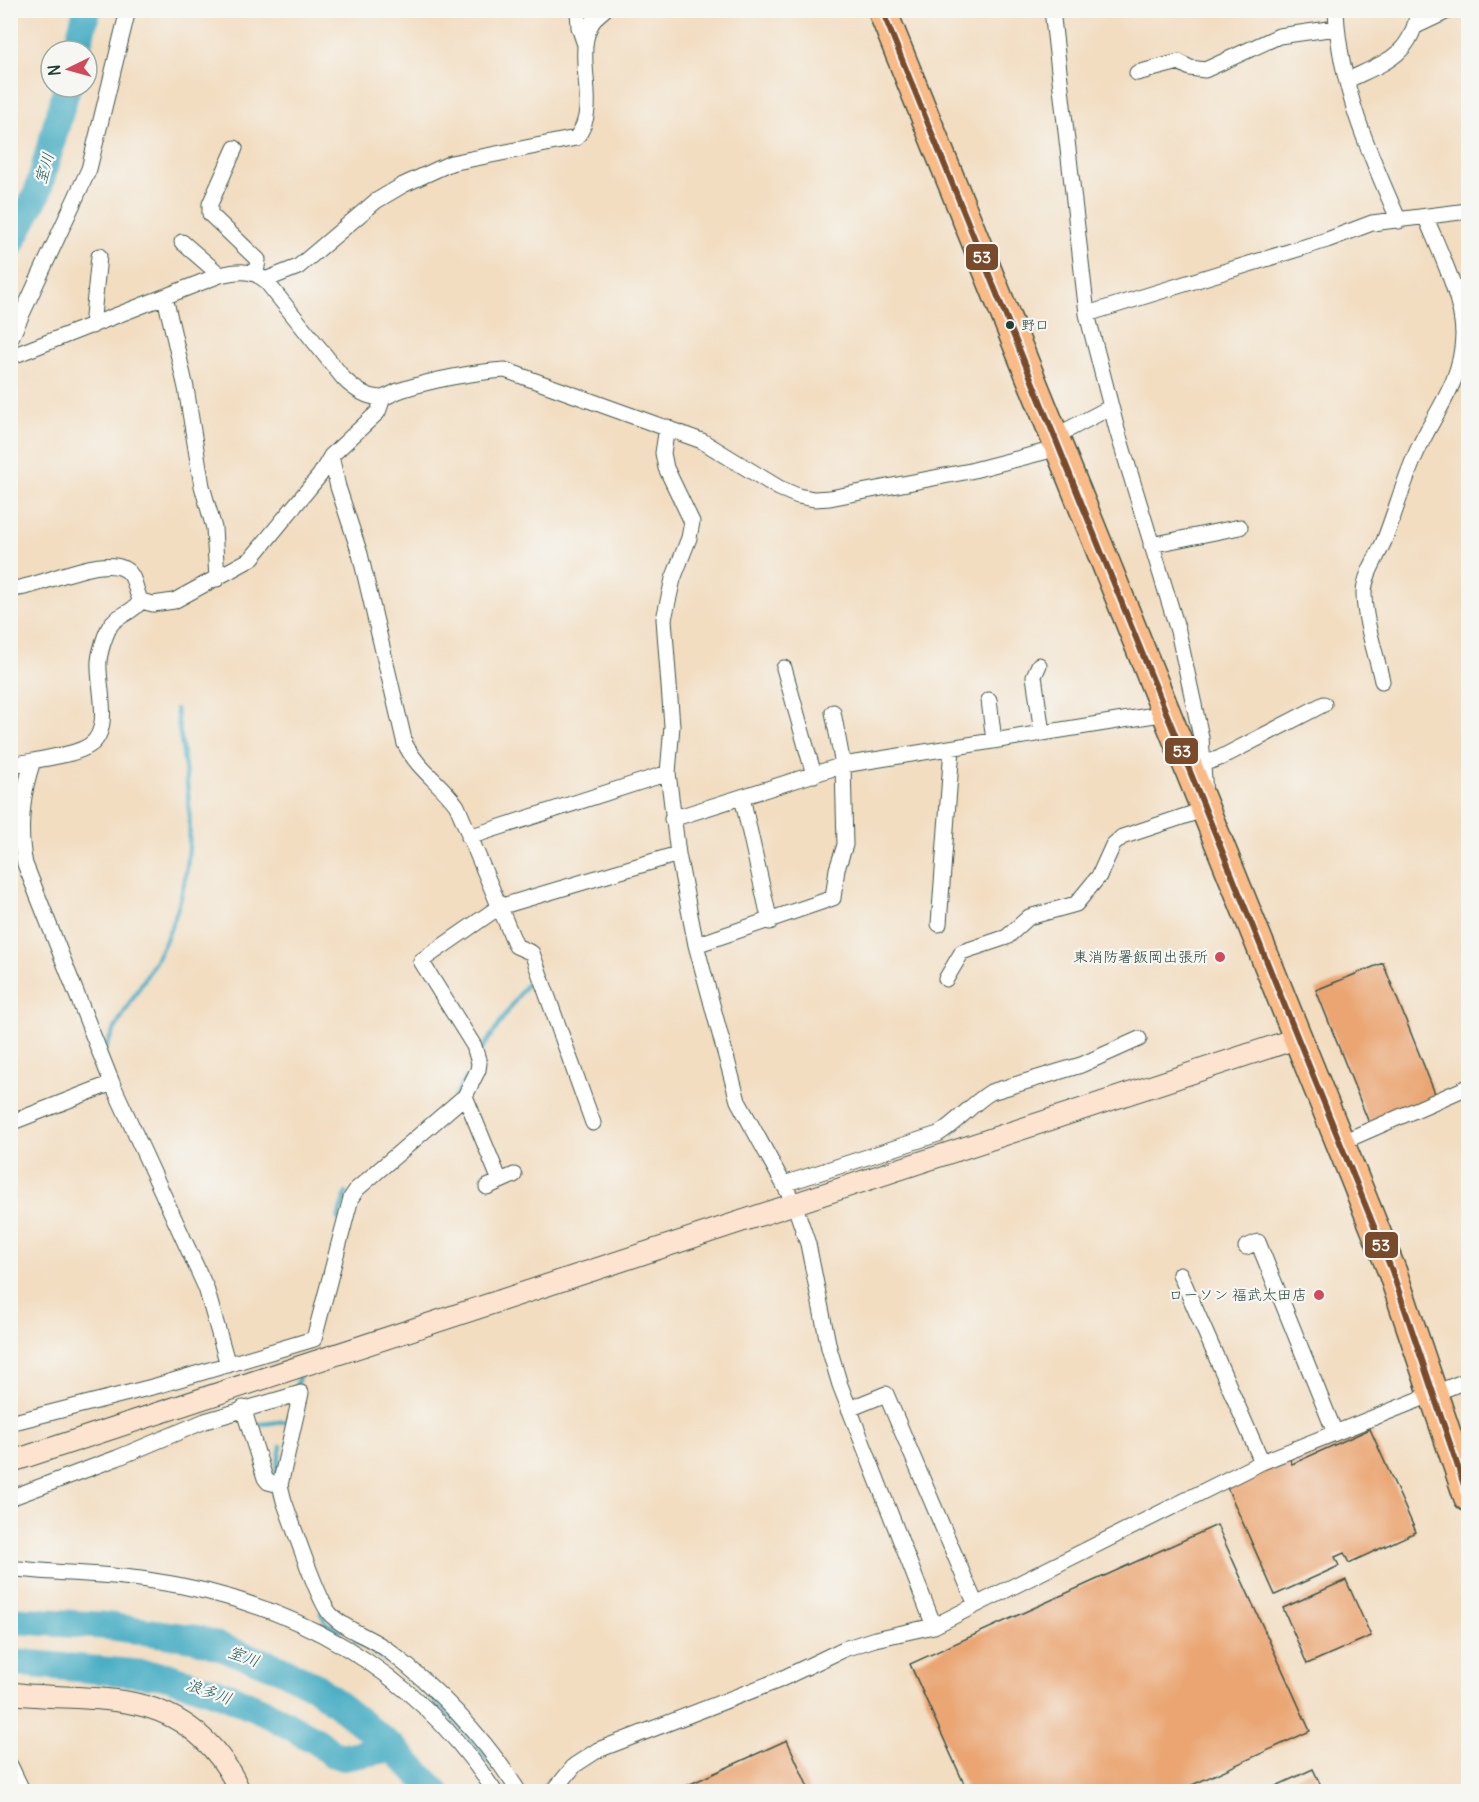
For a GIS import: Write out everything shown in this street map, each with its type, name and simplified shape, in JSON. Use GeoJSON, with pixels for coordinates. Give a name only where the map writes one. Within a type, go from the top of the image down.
{"type":"FeatureCollection","features":[{"type":"Feature","properties":{"kind":"highway"},"geometry":{"type":"LineString","coordinates":[[882,10],[1392,1271],[1468,1497]]}},
{"type":"Feature","properties":{"kind":"street"},"geometry":{"type":"LineString","coordinates":[[10,340],[89,169],[128,10]]}},
{"type":"Feature","properties":{"kind":"street"},"geometry":{"type":"LineString","coordinates":[[578,10],[579,27],[585,45]]}},
{"type":"Feature","properties":{"kind":"street"},"geometry":{"type":"LineString","coordinates":[[10,357],[220,275],[236,272],[260,277],[298,267],[376,201],[441,167],[469,158],[576,138],[585,127],[587,114],[585,45],[589,26],[604,10]]}},
{"type":"Feature","properties":{"kind":"street"},"geometry":{"type":"LineString","coordinates":[[946,979],[962,952],[1007,937],[1029,917],[1076,904],[1099,876],[1113,845],[1122,837],[1206,809],[1205,763],[1178,631],[1111,407],[1087,314],[1052,10]]}},
{"type":"Feature","properties":{"kind":"street"},"geometry":{"type":"LineString","coordinates":[[1336,10],[1340,63],[1348,81],[1360,132],[1399,221]]}},
{"type":"Feature","properties":{"kind":"street"},"geometry":{"type":"LineString","coordinates":[[1348,81],[1400,52],[1410,42],[1417,18],[1450,10]]}},
{"type":"Feature","properties":{"kind":"street"},"geometry":{"type":"LineString","coordinates":[[1137,73],[1179,62],[1190,68],[1205,70],[1279,36],[1336,28]]}},
{"type":"Feature","properties":{"kind":"street"},"geometry":{"type":"LineString","coordinates":[[235,148],[210,204],[210,214],[258,260],[260,277],[344,379],[356,390],[383,398],[400,390],[480,372],[505,370],[702,441],[779,488],[798,496],[814,499],[830,498],[970,471],[1057,442],[1111,407]]}},
{"type":"Feature","properties":{"kind":"street"},"geometry":{"type":"LineString","coordinates":[[1087,314],[1327,240],[1372,223],[1468,211]]}},
{"type":"Feature","properties":{"kind":"street"},"geometry":{"type":"LineString","coordinates":[[1382,681],[1365,602],[1366,581],[1383,543],[1415,455],[1445,401],[1459,367],[1462,348],[1463,334],[1458,305],[1426,218]]}},
{"type":"Feature","properties":{"kind":"street"},"geometry":{"type":"LineString","coordinates":[[182,242],[220,275]]}},
{"type":"Feature","properties":{"kind":"street"},"geometry":{"type":"LineString","coordinates":[[92,326],[99,256]]}},
{"type":"Feature","properties":{"kind":"street"},"geometry":{"type":"LineString","coordinates":[[165,297],[186,388],[202,486],[214,528],[217,579]]}},
{"type":"Feature","properties":{"kind":"street"},"geometry":{"type":"LineString","coordinates":[[141,601],[153,604],[174,601],[251,559],[313,484],[331,456],[378,412],[383,398]]}},
{"type":"Feature","properties":{"kind":"street"},"geometry":{"type":"LineString","coordinates":[[667,427],[663,453],[666,468],[692,522],[689,538],[673,579],[664,619],[672,726],[668,773],[672,819],[696,945],[738,1101],[794,1203],[808,1244],[829,1348],[849,1409],[934,1626]]}},
{"type":"Feature","properties":{"kind":"street"},"geometry":{"type":"LineString","coordinates":[[331,456],[338,487],[360,554],[403,737],[412,759],[447,792],[457,806],[516,946],[532,953],[593,1123]]}},
{"type":"Feature","properties":{"kind":"street"},"geometry":{"type":"LineString","coordinates":[[1151,545],[1240,527]]}},
{"type":"Feature","properties":{"kind":"street"},"geometry":{"type":"LineString","coordinates":[[10,589],[22,588],[87,569],[116,566],[125,569],[132,576],[141,601]]}},
{"type":"Feature","properties":{"kind":"street"},"geometry":{"type":"LineString","coordinates":[[10,765],[84,748],[98,738],[102,722],[99,662],[102,650],[110,625],[135,611],[141,601]]}},
{"type":"Feature","properties":{"kind":"street"},"geometry":{"type":"LineString","coordinates":[[1039,665],[1034,676],[1042,733]]}},
{"type":"Feature","properties":{"kind":"street"},"geometry":{"type":"LineString","coordinates":[[784,668],[814,775]]}},
{"type":"Feature","properties":{"kind":"street"},"geometry":{"type":"LineString","coordinates":[[989,700],[994,741]]}},
{"type":"Feature","properties":{"kind":"street"},"geometry":{"type":"LineString","coordinates":[[1205,763],[1220,758],[1324,704]]}},
{"type":"Feature","properties":{"kind":"street"},"geometry":{"type":"LineString","coordinates":[[696,945],[770,922],[833,898],[837,869],[845,845],[843,765],[833,712]]}},
{"type":"Feature","properties":{"kind":"street"},"geometry":{"type":"LineString","coordinates":[[672,819],[843,765],[1167,713]]}},
{"type":"Feature","properties":{"kind":"street"},"geometry":{"type":"LineString","coordinates":[[939,924],[952,748]]}},
{"type":"Feature","properties":{"kind":"street"},"geometry":{"type":"LineString","coordinates":[[33,761],[23,808],[21,835],[25,864],[112,1083],[206,1288],[228,1365]]}},
{"type":"Feature","properties":{"kind":"street"},"geometry":{"type":"LineString","coordinates":[[469,837],[668,773]]}},
{"type":"Feature","properties":{"kind":"street"},"geometry":{"type":"LineString","coordinates":[[742,797],[770,922]]}},
{"type":"Feature","properties":{"kind":"street"},"geometry":{"type":"LineString","coordinates":[[10,1423],[228,1365],[314,1339],[351,1198],[357,1189],[465,1095],[479,1063],[474,1046],[421,961],[499,907],[678,854]]}},
{"type":"Feature","properties":{"kind":"street"},"geometry":{"type":"LineString","coordinates":[[784,1184],[938,1134],[957,1123],[978,1100],[991,1092],[1081,1065],[1139,1038]]}},
{"type":"Feature","properties":{"kind":"street"},"geometry":{"type":"LineString","coordinates":[[10,1462],[1298,1038]]}},
{"type":"Feature","properties":{"kind":"street"},"geometry":{"type":"LineString","coordinates":[[10,1123],[112,1083]]}},
{"type":"Feature","properties":{"kind":"street"},"geometry":{"type":"LineString","coordinates":[[1340,1143],[1468,1087]]}},
{"type":"Feature","properties":{"kind":"street"},"geometry":{"type":"LineString","coordinates":[[465,1095],[501,1181]]}},
{"type":"Feature","properties":{"kind":"street"},"geometry":{"type":"LineString","coordinates":[[1246,1247],[1258,1242],[1335,1433]]}},
{"type":"Feature","properties":{"kind":"street"},"geometry":{"type":"LineString","coordinates":[[1180,1274],[1262,1462]]}},
{"type":"Feature","properties":{"kind":"street"},"geometry":{"type":"LineString","coordinates":[[258,1356],[272,1400]]}},
{"type":"Feature","properties":{"kind":"street"},"geometry":{"type":"LineString","coordinates":[[553,1791],[575,1765],[598,1750],[777,1681],[844,1649],[875,1639],[934,1626],[1262,1462],[1468,1380]]}},
{"type":"Feature","properties":{"kind":"street"},"geometry":{"type":"LineString","coordinates":[[10,1498],[243,1408],[301,1393],[280,1485],[329,1614],[386,1649],[415,1672],[474,1731],[500,1762],[519,1791]]}},
{"type":"Feature","properties":{"kind":"street"},"geometry":{"type":"LineString","coordinates":[[849,1409],[886,1394],[976,1605]]}},
{"type":"Feature","properties":{"kind":"street"},"geometry":{"type":"LineString","coordinates":[[243,1408],[265,1478],[268,1482],[280,1485]]}},
{"type":"Feature","properties":{"kind":"street"},"geometry":{"type":"LineString","coordinates":[[10,1568],[40,1572],[107,1574],[160,1582],[242,1602],[316,1631],[357,1652],[393,1680],[446,1731],[495,1791]]}},
{"type":"Feature","properties":{"kind":"street"},"geometry":{"type":"LineString","coordinates":[[10,1694],[144,1706],[204,1737],[232,1774],[240,1791]]}},
{"type":"Feature","properties":{"kind":"street"},"geometry":{"type":"LineString","coordinates":[[10,1765],[23,1791]]}},
{"type":"Feature","properties":{"kind":"building"},"geometry":{"type":"Polygon","coordinates":[[[1383,963],[1436,1096],[1369,1123],[1316,990],[1383,963]]]}},
{"type":"Feature","properties":{"kind":"building"},"geometry":{"type":"Polygon","coordinates":[[[1370,1429],[1416,1532],[1349,1563],[1344,1553],[1335,1557],[1339,1566],[1275,1595],[1226,1485],[1289,1457],[1292,1464],[1370,1429]]]}},
{"type":"Feature","properties":{"kind":"building"},"geometry":{"type":"Polygon","coordinates":[[[1217,1525],[1310,1731],[1177,1792],[953,1792],[965,1786],[910,1664],[1217,1525]]]}},
{"type":"Feature","properties":{"kind":"building"},"geometry":{"type":"Polygon","coordinates":[[[1346,1580],[1371,1636],[1307,1664],[1283,1608],[1346,1580]]]}},
{"type":"Feature","properties":{"kind":"building"},"geometry":{"type":"Polygon","coordinates":[[[787,1740],[810,1792],[686,1792],[684,1787],[787,1740]]]}},
{"type":"Feature","properties":{"kind":"building"},"geometry":{"type":"Polygon","coordinates":[[[1313,1769],[1324,1792],[1263,1792],[1313,1769]]]}},
{"type":"Feature","properties":{"kind":"waterway","name":"室川"},"geometry":{"type":"LineString","coordinates":[[79,39],[87,10]]}},
{"type":"Feature","properties":{"kind":"waterway","name":"室川"},"geometry":{"type":"LineString","coordinates":[[10,245],[37,194],[64,99]]}},
{"type":"Feature","properties":{"kind":"waterway"},"geometry":{"type":"LineString","coordinates":[[106,1049],[113,1032],[159,954],[173,923],[188,863],[189,804],[176,709]]}},
{"type":"Feature","properties":{"kind":"waterway"},"geometry":{"type":"LineString","coordinates":[[480,1052],[528,982]]}},
{"type":"Feature","properties":{"kind":"waterway"},"geometry":{"type":"LineString","coordinates":[[455,1096],[466,1078]]}},
{"type":"Feature","properties":{"kind":"waterway"},"geometry":{"type":"LineString","coordinates":[[338,1219],[346,1193]]}},
{"type":"Feature","properties":{"kind":"waterway"},"geometry":{"type":"LineString","coordinates":[[295,1391],[300,1373]]}},
{"type":"Feature","properties":{"kind":"waterway"},"geometry":{"type":"LineString","coordinates":[[253,1425],[288,1421]]}},
{"type":"Feature","properties":{"kind":"waterway"},"geometry":{"type":"LineString","coordinates":[[275,1479],[281,1446]]}},
{"type":"Feature","properties":{"kind":"waterway"},"geometry":{"type":"LineString","coordinates":[[274,1487],[274,1498],[286,1527]]}},
{"type":"Feature","properties":{"kind":"waterway"},"geometry":{"type":"LineString","coordinates":[[321,1613],[326,1623],[340,1631]]}},
{"type":"Feature","properties":{"kind":"waterway","name":"室川"},"geometry":{"type":"LineString","coordinates":[[10,1620],[107,1626],[198,1639],[279,1668],[315,1686],[393,1748],[436,1792]]}},
{"type":"Feature","properties":{"kind":"waterway"},"geometry":{"type":"LineString","coordinates":[[355,1640],[401,1670]]}},
{"type":"Feature","properties":{"kind":"waterway","name":"浪多川"},"geometry":{"type":"LineString","coordinates":[[10,1662],[167,1676],[223,1694],[265,1712],[318,1742],[331,1753],[343,1757],[393,1748]]}},
{"type":"Feature","properties":{"kind":"waterway"},"geometry":{"type":"LineString","coordinates":[[407,1675],[450,1716],[492,1765]]}},
{"type":"Feature","properties":{"kind":"transit line","name":"53"},"geometry":{"type":"LineString","coordinates":[[882,10],[1392,1271],[1468,1497]]}},
{"type":"Feature","properties":{"kind":"place","name":"野口"},"geometry":{"type":"Point","coordinates":[1010,325]}},
{"type":"Feature","properties":{"kind":"place","name":"東消防署飯岡出張所"},"geometry":{"type":"Point","coordinates":[1220,957]}},
{"type":"Feature","properties":{"kind":"place","name":"ローソン 福武太田店"},"geometry":{"type":"Point","coordinates":[1319,1295]}}]}
